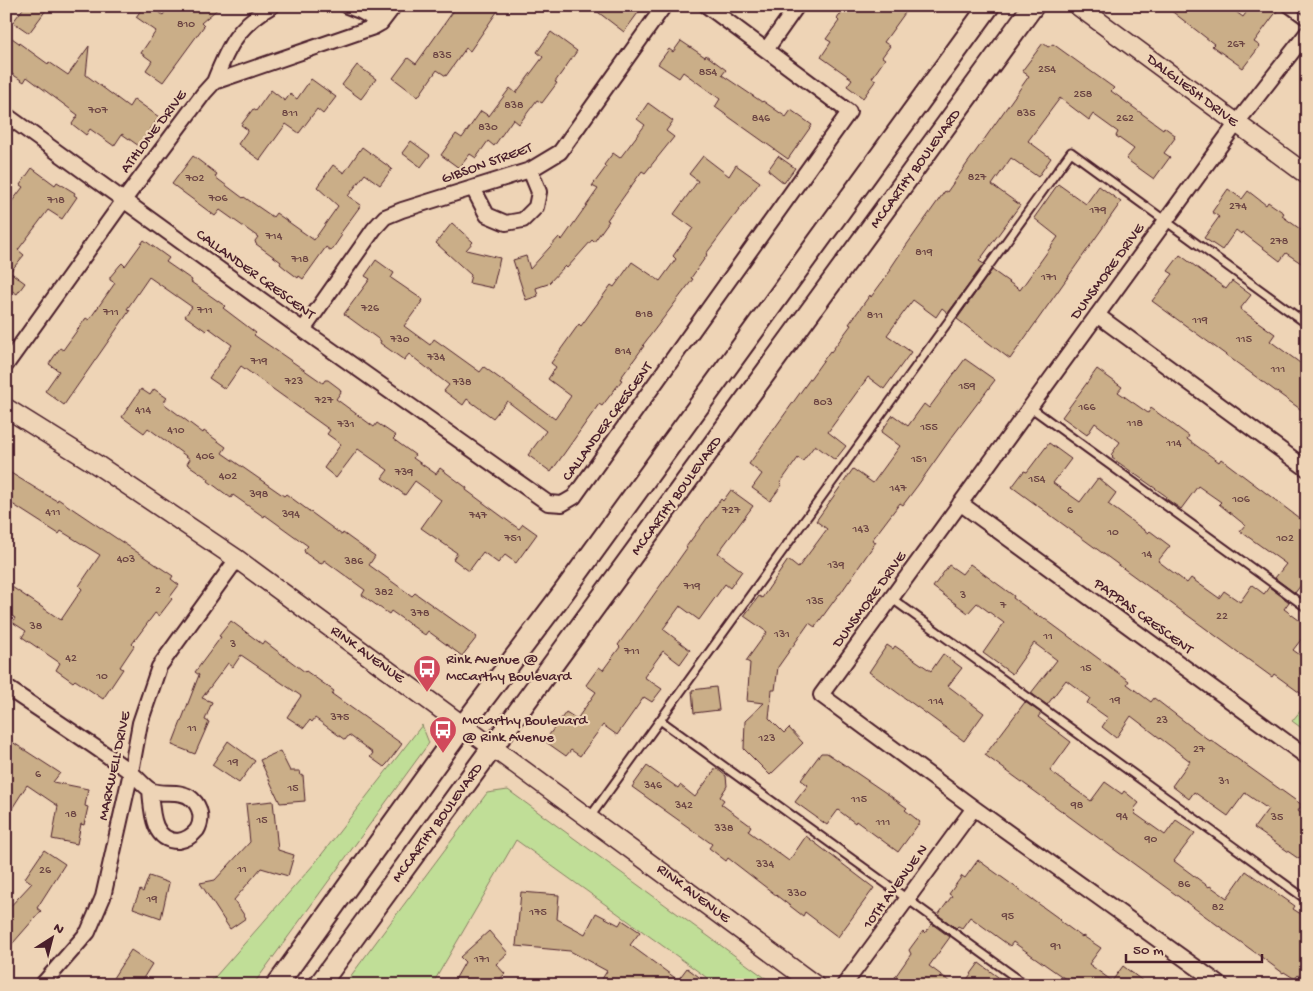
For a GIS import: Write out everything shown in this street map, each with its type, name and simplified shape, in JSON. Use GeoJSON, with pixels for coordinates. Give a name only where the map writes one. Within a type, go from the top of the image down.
{"type":"FeatureCollection","features":[{"type":"Feature","properties":{"kind":"main road"},"geometry":{"type":"LineString","coordinates":[[277,985],[988,6]]}},
{"type":"Feature","properties":{"kind":"main road","name":"MCCARTHY BOULEVARD"},"geometry":{"type":"LineString","coordinates":[[319,985],[1033,6]]}},
{"type":"Feature","properties":{"kind":"street"},"geometry":{"type":"LineString","coordinates":[[214,82],[227,50],[242,28],[258,14],[272,6]]}},
{"type":"Feature","properties":{"kind":"street"},"geometry":{"type":"LineString","coordinates":[[347,6],[381,23]]}},
{"type":"Feature","properties":{"kind":"street"},"geometry":{"type":"LineString","coordinates":[[214,82],[381,23],[394,6]]}},
{"type":"Feature","properties":{"kind":"street","name":"GIBSON STREET"},"geometry":{"type":"LineString","coordinates":[[303,330],[374,229],[385,217],[530,170],[560,152],[664,6]]}},
{"type":"Feature","properties":{"kind":"street","name":"CALLANDER CRESCENT"},"geometry":{"type":"LineString","coordinates":[[6,115],[303,330],[548,503],[562,504],[574,497],[849,112],[707,6]]}},
{"type":"Feature","properties":{"kind":"street"},"geometry":{"type":"LineString","coordinates":[[766,50],[797,6]]}},
{"type":"Feature","properties":{"kind":"street","name":"DALGLIESH DRIVE"},"geometry":{"type":"LineString","coordinates":[[1078,6],[1307,176]]}},
{"type":"Feature","properties":{"kind":"street","name":"DUNSMORE DRIVE"},"geometry":{"type":"LineString","coordinates":[[1221,985],[974,808],[821,695],[1236,124],[1307,33]]}},
{"type":"Feature","properties":{"kind":"street","name":"ATHLONE DRIVE"},"geometry":{"type":"LineString","coordinates":[[6,365],[124,200],[214,82]]}},
{"type":"Feature","properties":{"kind":"street"},"geometry":{"type":"LineString","coordinates":[[473,188],[486,214],[506,224],[523,220],[536,207],[539,192],[530,170]]}},
{"type":"Feature","properties":{"kind":"street"},"geometry":{"type":"LineString","coordinates":[[1097,315],[1307,469]]}},
{"type":"Feature","properties":{"kind":"street","name":"RINK AVENUE"},"geometry":{"type":"LineString","coordinates":[[6,408],[99,466],[237,559],[816,985]]}},
{"type":"Feature","properties":{"kind":"street","name":"PAPPAS CRESCENT"},"geometry":{"type":"LineString","coordinates":[[960,503],[1307,758]]}},
{"type":"Feature","properties":{"kind":"street","name":"MARKWELL DRIVE"},"geometry":{"type":"LineString","coordinates":[[42,985],[88,932],[103,897],[140,723],[159,667],[237,559]]}},
{"type":"Feature","properties":{"kind":"street"},"geometry":{"type":"LineString","coordinates":[[6,687],[131,772],[150,790]]}},
{"type":"Feature","properties":{"kind":"street","name":"10TH AVENUE N"},"geometry":{"type":"LineString","coordinates":[[844,985],[974,808]]}},
{"type":"Feature","properties":{"kind":"lane"},"geometry":{"type":"LineString","coordinates":[[1285,6],[1307,22]]}},
{"type":"Feature","properties":{"kind":"lane"},"geometry":{"type":"LineString","coordinates":[[590,818],[1071,152],[1307,324]]}},
{"type":"Feature","properties":{"kind":"lane"},"geometry":{"type":"LineString","coordinates":[[1030,407],[1307,608]]}},
{"type":"Feature","properties":{"kind":"lane"},"geometry":{"type":"LineString","coordinates":[[891,598],[1307,900]]}},
{"type":"Feature","properties":{"kind":"lane"},"geometry":{"type":"LineString","coordinates":[[660,720],[1026,985]]}},
{"type":"Feature","properties":{"kind":"green space"},"geometry":{"type":"Polygon","coordinates":[[[1307,703],[1307,732],[1292,721],[1307,703]]]}},
{"type":"Feature","properties":{"kind":"green space"},"geometry":{"type":"Polygon","coordinates":[[[422,725],[429,743],[253,985],[208,985],[315,863],[422,725]]]}},
{"type":"Feature","properties":{"kind":"green space"},"geometry":{"type":"Polygon","coordinates":[[[508,790],[775,985],[717,985],[516,840],[432,985],[344,985],[487,793],[508,790]]]}},
{"type":"Feature","properties":{"kind":"building"},"geometry":{"type":"Polygon","coordinates":[[[25,6],[49,6],[29,33],[13,22],[25,6]]]}},
{"type":"Feature","properties":{"kind":"building"},"geometry":{"type":"Polygon","coordinates":[[[144,6],[151,6],[163,15],[169,6],[221,6],[201,23],[204,26],[163,82],[146,70],[152,61],[141,53],[156,31],[136,17],[144,6]]]}},
{"type":"Feature","properties":{"kind":"building"},"geometry":{"type":"Polygon","coordinates":[[[457,6],[501,6],[470,51],[466,48],[446,76],[437,70],[418,97],[393,78],[408,58],[416,64],[457,6]]]}},
{"type":"Feature","properties":{"kind":"building"},"geometry":{"type":"Polygon","coordinates":[[[590,6],[643,6],[624,32],[590,6]]]}},
{"type":"Feature","properties":{"kind":"building"},"geometry":{"type":"Polygon","coordinates":[[[846,6],[910,6],[884,42],[890,46],[882,57],[885,59],[872,78],[876,80],[863,98],[847,86],[852,79],[821,57],[831,42],[826,39],[839,21],[837,19],[846,6]]]}},
{"type":"Feature","properties":{"kind":"building"},"geometry":{"type":"Polygon","coordinates":[[[1165,6],[1228,6],[1243,17],[1251,6],[1280,7],[1254,42],[1260,46],[1243,68],[1212,46],[1214,44],[1165,6]]]}},
{"type":"Feature","properties":{"kind":"building"},"geometry":{"type":"Polygon","coordinates":[[[551,32],[577,51],[542,103],[537,100],[519,124],[513,119],[494,146],[488,141],[476,158],[470,154],[459,168],[441,155],[456,134],[462,138],[481,111],[489,116],[510,88],[516,93],[543,57],[537,52],[551,32]]]}},
{"type":"Feature","properties":{"kind":"building"},"geometry":{"type":"Polygon","coordinates":[[[12,38],[48,64],[49,62],[68,75],[89,46],[86,75],[129,107],[134,99],[159,117],[139,146],[122,134],[114,146],[90,129],[86,135],[72,124],[78,115],[27,77],[24,82],[6,70],[6,47],[12,38]]]}},
{"type":"Feature","properties":{"kind":"building"},"geometry":{"type":"Polygon","coordinates":[[[681,41],[705,57],[706,55],[726,70],[722,75],[762,102],[786,117],[791,110],[812,125],[788,159],[715,107],[720,99],[683,72],[679,78],[658,64],[669,49],[673,52],[681,41]]]}},
{"type":"Feature","properties":{"kind":"building"},"geometry":{"type":"Polygon","coordinates":[[[1043,43],[1048,47],[1053,44],[1114,88],[1111,91],[1163,129],[1164,127],[1175,135],[1175,138],[1164,153],[1170,157],[1154,179],[1126,159],[1134,149],[1116,136],[1118,132],[1093,114],[1089,120],[1060,98],[1028,141],[1051,158],[1038,177],[1011,158],[992,185],[1020,205],[979,261],[984,264],[948,313],[942,308],[936,317],[913,300],[887,335],[911,352],[884,389],[868,377],[828,432],[846,446],[835,460],[815,445],[803,461],[798,458],[770,501],[752,488],[762,474],[749,464],[830,351],[851,325],[849,324],[870,295],[871,297],[891,270],[898,257],[945,191],[947,192],[1029,76],[1022,71],[1043,43]]]}},
{"type":"Feature","properties":{"kind":"building"},"geometry":{"type":"Polygon","coordinates":[[[357,65],[376,79],[361,99],[342,85],[357,65]]]}},
{"type":"Feature","properties":{"kind":"building"},"geometry":{"type":"Polygon","coordinates":[[[311,79],[336,97],[323,114],[317,109],[299,133],[286,124],[260,160],[238,144],[248,130],[241,125],[253,109],[256,111],[271,90],[285,101],[290,94],[297,99],[311,79]]]}},
{"type":"Feature","properties":{"kind":"building"},"geometry":{"type":"Polygon","coordinates":[[[648,103],[673,121],[666,131],[674,137],[645,173],[642,171],[607,220],[609,221],[594,242],[592,240],[567,268],[565,266],[548,284],[536,288],[538,296],[526,300],[513,260],[526,256],[530,269],[559,237],[562,240],[598,189],[592,186],[606,167],[604,165],[613,153],[620,158],[645,125],[637,119],[648,103]]]}},
{"type":"Feature","properties":{"kind":"building"},"geometry":{"type":"Polygon","coordinates":[[[411,141],[430,155],[421,167],[402,153],[411,141]]]}},
{"type":"Feature","properties":{"kind":"building"},"geometry":{"type":"Polygon","coordinates":[[[362,147],[392,169],[380,185],[365,174],[348,196],[361,205],[340,234],[342,235],[331,251],[326,247],[303,279],[299,276],[298,278],[280,264],[281,262],[256,244],[255,241],[258,237],[220,210],[215,216],[172,184],[193,156],[217,174],[215,177],[243,198],[273,217],[276,213],[314,240],[338,206],[317,187],[333,165],[344,173],[362,147]]]}},
{"type":"Feature","properties":{"kind":"building"},"geometry":{"type":"Polygon","coordinates":[[[703,156],[729,176],[736,165],[760,182],[706,254],[691,278],[693,279],[643,345],[620,379],[622,380],[602,406],[599,404],[551,472],[528,455],[546,431],[507,401],[493,418],[467,399],[463,405],[444,391],[449,385],[409,354],[404,360],[344,314],[370,279],[365,276],[376,260],[394,273],[391,278],[423,300],[404,326],[430,345],[434,339],[480,372],[484,367],[555,419],[571,396],[548,379],[556,367],[551,363],[579,324],[581,326],[611,285],[614,287],[632,262],[660,281],[676,259],[673,256],[693,228],[674,214],[698,181],[689,174],[703,156]]]}},
{"type":"Feature","properties":{"kind":"building"},"geometry":{"type":"Polygon","coordinates":[[[778,156],[795,168],[784,183],[768,170],[778,156]]]}},
{"type":"Feature","properties":{"kind":"building"},"geometry":{"type":"Polygon","coordinates":[[[32,168],[55,185],[57,182],[75,193],[74,195],[77,197],[62,219],[48,210],[18,250],[24,255],[10,272],[25,283],[17,294],[6,287],[6,213],[12,205],[10,204],[23,187],[20,185],[32,168]]]}},
{"type":"Feature","properties":{"kind":"building"},"geometry":{"type":"Polygon","coordinates":[[[1058,184],[1086,204],[1099,186],[1121,202],[1010,359],[957,319],[992,270],[1020,290],[1058,237],[1034,218],[1058,184]]]}},
{"type":"Feature","properties":{"kind":"building"},"geometry":{"type":"Polygon","coordinates":[[[1228,189],[1242,199],[1248,191],[1266,205],[1268,202],[1284,213],[1282,216],[1307,234],[1307,267],[1286,253],[1280,261],[1242,232],[1241,234],[1236,230],[1222,250],[1204,238],[1219,217],[1212,212],[1228,189]]]}},
{"type":"Feature","properties":{"kind":"building"},"geometry":{"type":"Polygon","coordinates":[[[452,223],[473,242],[466,250],[500,258],[493,288],[469,283],[471,275],[436,243],[452,223]]]}},
{"type":"Feature","properties":{"kind":"building"},"geometry":{"type":"Polygon","coordinates":[[[144,240],[169,258],[166,262],[225,306],[223,308],[256,333],[254,335],[323,383],[325,380],[328,380],[340,389],[341,392],[336,399],[374,427],[377,423],[396,436],[393,439],[415,455],[413,458],[436,474],[440,468],[467,488],[466,490],[519,529],[523,524],[537,534],[516,563],[505,555],[498,563],[483,552],[469,571],[453,559],[457,553],[421,528],[441,500],[415,481],[405,495],[382,478],[388,470],[358,449],[336,478],[324,468],[341,444],[327,434],[330,430],[241,366],[225,389],[209,378],[232,345],[209,328],[206,331],[185,316],[192,307],[149,277],[127,309],[130,310],[64,405],[45,391],[59,371],[49,364],[60,348],[63,350],[86,318],[89,320],[115,283],[110,280],[110,277],[122,263],[125,266],[144,240]]]}},
{"type":"Feature","properties":{"kind":"building"},"geometry":{"type":"Polygon","coordinates":[[[1180,255],[1226,289],[1232,281],[1251,295],[1240,309],[1275,334],[1270,341],[1307,368],[1307,414],[1152,301],[1173,274],[1168,271],[1180,255]]]}},
{"type":"Feature","properties":{"kind":"building"},"geometry":{"type":"Polygon","coordinates":[[[965,359],[995,380],[903,505],[900,503],[872,540],[876,542],[840,594],[815,627],[809,623],[778,667],[775,690],[772,690],[769,718],[784,733],[789,728],[803,743],[770,775],[744,749],[745,721],[764,703],[747,701],[750,663],[746,661],[767,632],[744,616],[759,596],[762,598],[788,560],[798,568],[827,529],[816,521],[853,469],[873,483],[900,446],[881,432],[893,415],[908,426],[924,404],[929,408],[965,359]]]}},
{"type":"Feature","properties":{"kind":"building"},"geometry":{"type":"Polygon","coordinates":[[[1097,369],[1122,387],[1118,392],[1148,413],[1151,408],[1189,436],[1187,439],[1219,462],[1221,459],[1307,524],[1307,577],[1295,593],[1275,578],[1286,564],[1240,531],[1245,525],[1219,504],[1221,502],[1198,486],[1181,509],[1165,498],[1166,496],[1112,458],[1111,455],[1120,442],[1095,423],[1087,435],[1062,417],[1097,369]]]}},
{"type":"Feature","properties":{"kind":"building"},"geometry":{"type":"Polygon","coordinates":[[[141,389],[150,395],[154,389],[167,398],[163,403],[203,433],[204,431],[226,447],[222,453],[284,496],[286,494],[342,535],[343,533],[375,556],[369,565],[412,596],[415,593],[477,637],[462,656],[428,631],[425,635],[391,611],[389,614],[362,595],[365,590],[324,560],[322,564],[319,563],[305,553],[304,550],[308,546],[233,495],[231,498],[208,481],[209,479],[187,464],[190,459],[148,428],[144,433],[122,417],[141,389]]]}},
{"type":"Feature","properties":{"kind":"building"},"geometry":{"type":"Polygon","coordinates":[[[1049,443],[1071,459],[1053,483],[1080,502],[1098,478],[1116,493],[1108,504],[1148,533],[1150,531],[1170,546],[1158,561],[1187,583],[1191,578],[1219,598],[1224,591],[1240,602],[1252,585],[1264,594],[1269,587],[1289,602],[1284,609],[1307,626],[1307,632],[1293,650],[1307,660],[1307,698],[1274,674],[1272,677],[1012,487],[1024,471],[1027,472],[1049,443]]]}},
{"type":"Feature","properties":{"kind":"building"},"geometry":{"type":"Polygon","coordinates":[[[6,470],[57,501],[58,499],[173,576],[171,579],[179,585],[170,597],[172,599],[159,616],[155,613],[132,644],[134,646],[120,667],[123,669],[103,699],[56,670],[60,663],[22,637],[26,631],[12,622],[15,618],[6,612],[6,583],[61,620],[82,589],[79,586],[100,555],[61,531],[59,534],[6,500],[6,470]]]}},
{"type":"Feature","properties":{"kind":"building"},"geometry":{"type":"Polygon","coordinates":[[[731,490],[753,506],[718,553],[742,571],[730,588],[725,584],[699,620],[680,606],[663,629],[690,650],[680,664],[663,651],[644,677],[662,689],[652,702],[644,697],[617,735],[603,725],[580,756],[571,750],[566,756],[546,742],[551,736],[549,735],[566,712],[577,719],[596,692],[586,685],[599,667],[603,670],[620,647],[618,645],[686,547],[721,499],[723,501],[731,490]]]}},
{"type":"Feature","properties":{"kind":"building"},"geometry":{"type":"Polygon","coordinates":[[[970,564],[1014,596],[1013,598],[1041,616],[1129,681],[1127,684],[1151,702],[1154,698],[1210,741],[1302,805],[1298,811],[1307,818],[1307,848],[1299,859],[1254,828],[1268,809],[1245,793],[1228,816],[1194,792],[1189,799],[1172,786],[1190,761],[1131,716],[1116,738],[1102,727],[1108,718],[1087,703],[1090,698],[1066,680],[1047,705],[1031,693],[1057,660],[1034,643],[1012,674],[983,653],[1004,623],[977,603],[968,613],[933,587],[949,565],[962,574],[970,564]]]}},
{"type":"Feature","properties":{"kind":"building"},"geometry":{"type":"Polygon","coordinates":[[[231,621],[262,644],[264,641],[334,691],[332,694],[402,744],[387,764],[384,767],[370,757],[373,753],[349,735],[345,740],[315,718],[312,722],[310,720],[304,728],[287,717],[301,696],[241,655],[233,667],[228,663],[202,698],[212,702],[205,720],[209,722],[195,754],[172,745],[199,675],[195,672],[231,621]]]}},
{"type":"Feature","properties":{"kind":"building"},"geometry":{"type":"Polygon","coordinates":[[[887,645],[893,649],[895,646],[931,671],[943,654],[962,668],[948,686],[984,713],[964,741],[869,672],[887,645]]]}},
{"type":"Feature","properties":{"kind":"building"},"geometry":{"type":"Polygon","coordinates":[[[716,687],[719,710],[694,713],[692,690],[716,687]]]}},
{"type":"Feature","properties":{"kind":"building"},"geometry":{"type":"Polygon","coordinates":[[[1025,702],[1041,713],[1038,717],[1071,742],[1050,771],[1091,801],[1105,782],[1122,794],[1124,791],[1139,803],[1134,809],[1136,811],[1134,813],[1165,835],[1176,820],[1195,833],[1174,861],[1227,898],[1246,871],[1295,906],[1293,909],[1307,918],[1307,979],[1298,975],[1295,979],[1283,973],[985,755],[1025,702]]]}},
{"type":"Feature","properties":{"kind":"building"},"geometry":{"type":"Polygon","coordinates":[[[6,738],[60,773],[53,782],[88,789],[85,806],[88,807],[84,825],[81,824],[77,844],[52,839],[58,806],[27,785],[6,818],[6,738]]]}},
{"type":"Feature","properties":{"kind":"building"},"geometry":{"type":"Polygon","coordinates":[[[228,741],[255,761],[239,783],[212,765],[228,741]]]}},
{"type":"Feature","properties":{"kind":"building"},"geometry":{"type":"Polygon","coordinates":[[[280,751],[290,771],[300,771],[301,776],[303,775],[305,801],[280,803],[260,760],[280,751]]]}},
{"type":"Feature","properties":{"kind":"building"},"geometry":{"type":"Polygon","coordinates":[[[821,753],[827,753],[889,795],[907,808],[905,810],[920,822],[898,852],[838,810],[827,825],[795,802],[808,785],[801,780],[821,753]]]}},
{"type":"Feature","properties":{"kind":"building"},"geometry":{"type":"Polygon","coordinates":[[[647,766],[678,788],[680,785],[695,797],[716,768],[726,776],[727,786],[720,797],[724,800],[721,804],[751,826],[748,831],[789,861],[806,836],[874,888],[838,937],[805,912],[803,916],[728,858],[726,861],[709,848],[712,844],[632,787],[647,766]]]}},
{"type":"Feature","properties":{"kind":"building"},"geometry":{"type":"Polygon","coordinates":[[[273,801],[278,850],[294,855],[288,876],[261,868],[234,900],[246,918],[230,929],[200,883],[215,880],[250,842],[246,804],[273,801]]]}},
{"type":"Feature","properties":{"kind":"building"},"geometry":{"type":"Polygon","coordinates":[[[44,850],[65,864],[37,908],[41,911],[6,951],[6,911],[32,883],[25,878],[44,850]]]}},
{"type":"Feature","properties":{"kind":"building"},"geometry":{"type":"Polygon","coordinates":[[[978,860],[1082,937],[1101,948],[1089,964],[1112,981],[1123,966],[1148,985],[1074,985],[1013,942],[1010,946],[970,917],[962,928],[958,926],[956,928],[938,915],[952,896],[949,894],[962,876],[965,878],[978,860]]]}},
{"type":"Feature","properties":{"kind":"building"},"geometry":{"type":"Polygon","coordinates":[[[149,876],[169,883],[161,918],[133,908],[140,890],[143,892],[149,876]]]}},
{"type":"Feature","properties":{"kind":"building"},"geometry":{"type":"Polygon","coordinates":[[[521,892],[559,895],[557,919],[585,934],[596,913],[619,925],[622,920],[640,932],[630,945],[678,980],[687,968],[710,985],[610,985],[602,979],[607,971],[570,951],[516,946],[521,892]]]}},
{"type":"Feature","properties":{"kind":"building"},"geometry":{"type":"Polygon","coordinates":[[[932,924],[950,937],[929,966],[955,985],[905,985],[895,977],[911,954],[909,950],[923,931],[925,933],[932,924]]]}},
{"type":"Feature","properties":{"kind":"building"},"geometry":{"type":"Polygon","coordinates":[[[489,931],[508,953],[496,964],[505,974],[493,985],[452,985],[465,962],[460,957],[489,931]]]}},
{"type":"Feature","properties":{"kind":"building"},"geometry":{"type":"Polygon","coordinates":[[[131,950],[152,964],[139,985],[123,985],[113,978],[131,950]]]}},
{"type":"Feature","properties":{"kind":"building"},"geometry":{"type":"Polygon","coordinates":[[[979,963],[1009,985],[963,985],[979,963]]]}},
{"type":"Feature","properties":{"kind":"place","name":"Rink Avenue @ McCarthy Boulevard"},"geometry":{"type":"Point","coordinates":[427,693]}},
{"type":"Feature","properties":{"kind":"place","name":"McCarthy Boulevard @ Rink Avenue"},"geometry":{"type":"Point","coordinates":[443,754]}}]}
